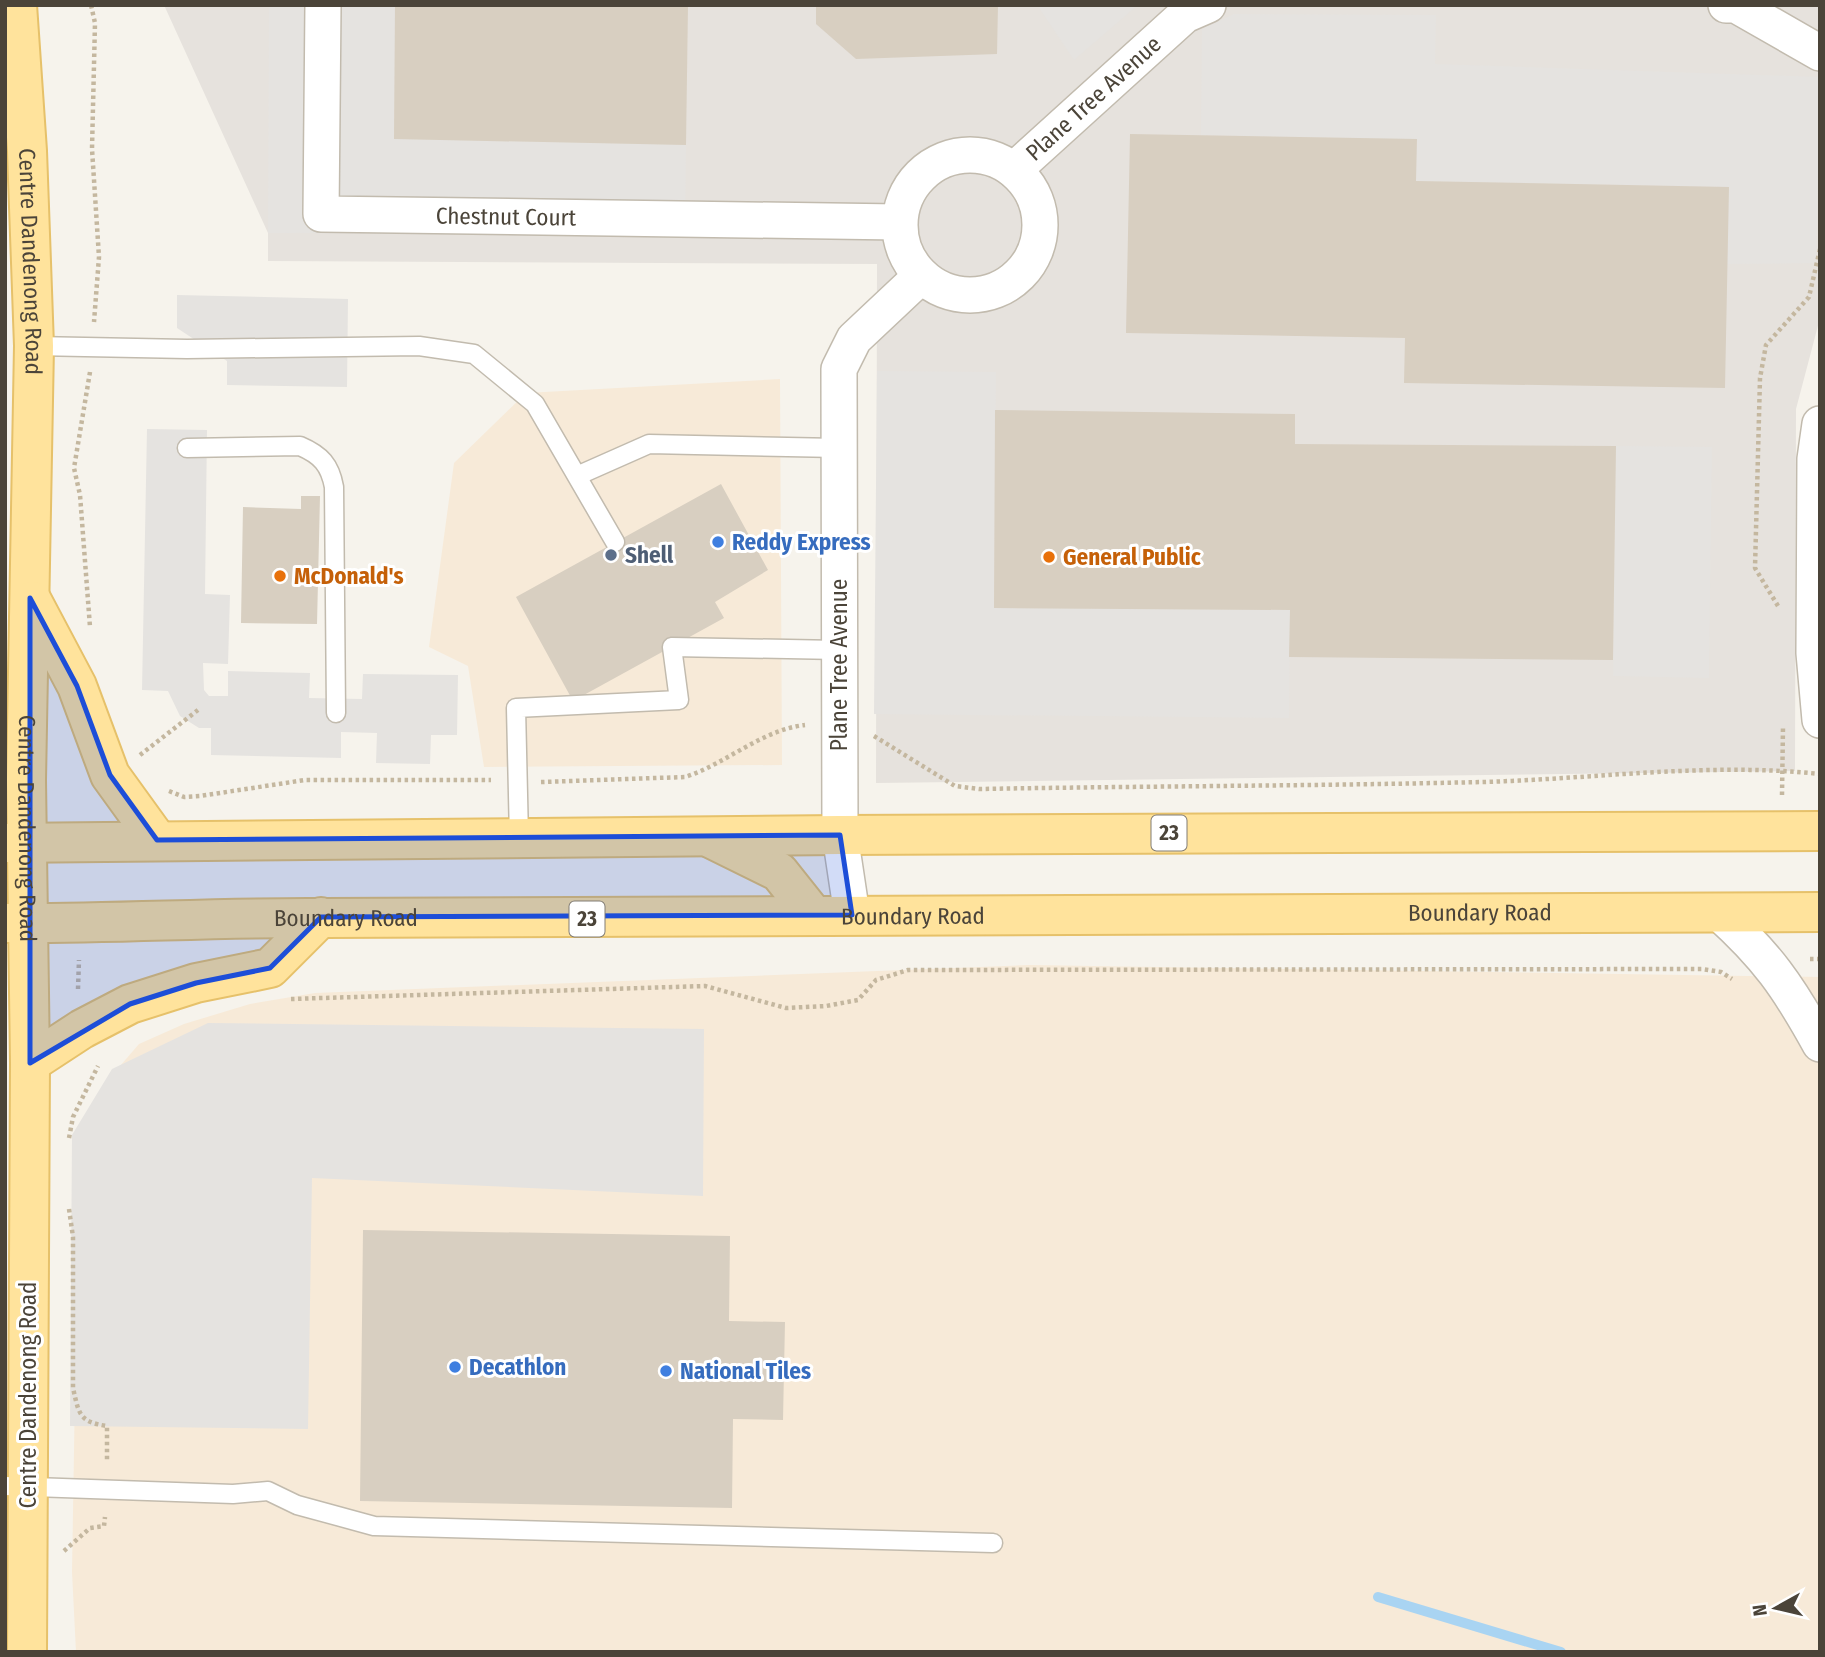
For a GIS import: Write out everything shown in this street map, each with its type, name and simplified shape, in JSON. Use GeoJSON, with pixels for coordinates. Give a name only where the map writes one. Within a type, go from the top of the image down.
{"type":"FeatureCollection","features":[{"type":"Feature","properties":{"kind":"main road","name":"Centre Dandenong Road"},"geometry":{"type":"LineString","coordinates":[[18,5],[30,197],[34,346],[30,598],[17,714],[16,842],[17,923],[30,1063],[16,1486],[27,1652]]}},
{"type":"Feature","properties":{"kind":"main road"},"geometry":{"type":"LineString","coordinates":[[30,598],[77,686],[110,775],[157,840]]}},
{"type":"Feature","properties":{"kind":"main road","name":"23"},"geometry":{"type":"LineString","coordinates":[[16,842],[1820,831]]}},
{"type":"Feature","properties":{"kind":"main road"},"geometry":{"type":"LineString","coordinates":[[707,836],[779,872],[814,916]]}},
{"type":"Feature","properties":{"kind":"main road","name":"Boundary Road"},"geometry":{"type":"LineString","coordinates":[[17,923],[321,918],[645,920],[852,915],[1820,912]]}},
{"type":"Feature","properties":{"kind":"main road"},"geometry":{"type":"LineString","coordinates":[[30,1063],[82,1029],[130,1004],[196,983],[270,968],[321,918]]}},
{"type":"Feature","properties":{"kind":"street","name":"Chestnut Court"},"geometry":{"type":"LineString","coordinates":[[323,5],[321,214],[899,222]]}},
{"type":"Feature","properties":{"kind":"street","name":"Plane Tree Avenue"},"geometry":{"type":"LineString","coordinates":[[1014,170],[1185,15],[1208,5]]}},
{"type":"Feature","properties":{"kind":"street"},"geometry":{"type":"LineString","coordinates":[[1726,5],[1736,5],[1820,53]]}},
{"type":"Feature","properties":{"kind":"street"},"geometry":{"type":"LineString","coordinates":[[961,154],[985,156],[1014,170],[1030,189],[1039,212],[1039,238],[1031,261],[1015,279],[990,293],[965,296],[942,290],[921,276],[906,257],[899,222],[904,198],[917,177],[937,162],[961,154]]}},
{"type":"Feature","properties":{"kind":"street","name":"Plane Tree Avenue"},"geometry":{"type":"LineString","coordinates":[[852,915],[840,835],[839,369],[854,339],[921,276]]}},
{"type":"Feature","properties":{"kind":"street"},"geometry":{"type":"LineString","coordinates":[[1820,424],[1815,459],[1814,653],[1820,720]]}},
{"type":"Feature","properties":{"kind":"street"},"geometry":{"type":"LineString","coordinates":[[1718,912],[1752,942],[1779,974],[1820,1044]]}},
{"type":"Feature","properties":{"kind":"lane"},"geometry":{"type":"LineString","coordinates":[[34,346],[187,349],[419,346],[474,354],[534,404],[579,475],[615,542]]}},
{"type":"Feature","properties":{"kind":"lane"},"geometry":{"type":"LineString","coordinates":[[579,475],[649,444],[838,448]]}},
{"type":"Feature","properties":{"kind":"lane"},"geometry":{"type":"LineString","coordinates":[[187,448],[300,446],[317,453],[331,469],[334,488],[336,713]]}},
{"type":"Feature","properties":{"kind":"lane"},"geometry":{"type":"LineString","coordinates":[[519,838],[516,708],[678,701],[672,647],[839,650]]}},
{"type":"Feature","properties":{"kind":"lane"},"geometry":{"type":"LineString","coordinates":[[16,1486],[233,1494],[268,1491],[297,1505],[374,1526],[993,1543]]}},
{"type":"Feature","properties":{"kind":"path"},"geometry":{"type":"LineString","coordinates":[[91,5],[95,23],[92,149],[99,257],[90,347],[90,376],[74,468],[85,549],[85,589],[93,638]]}},
{"type":"Feature","properties":{"kind":"path"},"geometry":{"type":"LineString","coordinates":[[1781,611],[1755,568],[1760,378],[1766,345],[1809,297],[1820,249]]}},
{"type":"Feature","properties":{"kind":"path"},"geometry":{"type":"LineString","coordinates":[[1781,770],[1784,716]]}},
{"type":"Feature","properties":{"kind":"path"},"geometry":{"type":"LineString","coordinates":[[160,784],[184,796],[305,780],[435,778],[517,782],[684,776],[703,771],[788,727],[840,726],[868,731],[956,786],[979,789],[1484,782],[1650,771],[1781,770],[1820,774]]}},
{"type":"Feature","properties":{"kind":"path"},"geometry":{"type":"LineString","coordinates":[[130,752],[135,759]]}},
{"type":"Feature","properties":{"kind":"path"},"geometry":{"type":"LineString","coordinates":[[279,1000],[705,986],[786,1008],[826,1006],[858,1000],[876,980],[908,970],[1702,969],[1721,972],[1748,989],[1805,959],[1820,959]]}},
{"type":"Feature","properties":{"kind":"path"},"geometry":{"type":"LineString","coordinates":[[68,1145],[73,1117],[95,1068],[106,1061]]}},
{"type":"Feature","properties":{"kind":"path"},"geometry":{"type":"LineString","coordinates":[[61,1561],[65,1550],[78,1537],[90,1528],[104,1526],[106,1490],[107,1426],[89,1423],[78,1412],[73,1388],[73,1237],[68,1203]]}},
{"type":"Feature","properties":{"kind":"highlighted area"},"geometry":{"type":"Polygon","coordinates":[[[30,598],[77,686],[110,775],[157,840],[840,835],[852,915],[321,917],[270,968],[196,983],[130,1004],[30,1063],[30,598]]]}},
{"type":"Feature","properties":{"kind":"shaded area"},"geometry":{"type":"Polygon","coordinates":[[[164,5],[1820,5],[1820,318],[1796,409],[1795,771],[876,783],[877,264],[268,261],[268,233],[164,5]]]}},
{"type":"Feature","properties":{"kind":"shaded area"},"geometry":{"type":"Polygon","coordinates":[[[269,5],[395,5],[394,139],[686,145],[685,232],[268,233],[269,5]]]}},
{"type":"Feature","properties":{"kind":"shaded area"},"geometry":{"type":"Polygon","coordinates":[[[1037,5],[1138,5],[1074,60],[1037,5]]]}},
{"type":"Feature","properties":{"kind":"shaded area"},"geometry":{"type":"Polygon","coordinates":[[[1234,14],[1436,15],[1435,64],[1820,77],[1816,263],[1727,264],[1728,187],[1416,181],[1416,139],[1201,135],[1202,29],[1234,14]]]}},
{"type":"Feature","properties":{"kind":"shaded area"},"geometry":{"type":"Polygon","coordinates":[[[177,295],[348,299],[347,387],[227,385],[227,361],[177,328],[177,295]]]}},
{"type":"Feature","properties":{"kind":"shaded area"},"geometry":{"type":"Polygon","coordinates":[[[877,371],[996,372],[994,608],[1290,610],[1289,718],[874,714],[877,371]]]}},
{"type":"Feature","properties":{"kind":"shaded area","name":"Shell"},"geometry":{"type":"Polygon","coordinates":[[[780,379],[782,765],[484,767],[468,666],[429,647],[454,463],[526,393],[780,379]]]}},
{"type":"Feature","properties":{"kind":"shaded area"},"geometry":{"type":"Polygon","coordinates":[[[147,429],[207,430],[205,594],[230,595],[228,664],[203,663],[204,690],[209,696],[228,696],[228,671],[310,673],[309,698],[362,699],[363,674],[458,675],[457,735],[431,735],[430,764],[376,763],[377,733],[341,732],[341,758],[211,755],[211,728],[199,728],[180,716],[168,691],[142,690],[147,429]]]}},
{"type":"Feature","properties":{"kind":"shaded area"},"geometry":{"type":"Polygon","coordinates":[[[1616,446],[1712,447],[1709,678],[1613,676],[1616,446]]]}},
{"type":"Feature","properties":{"kind":"shaded area"},"geometry":{"type":"Polygon","coordinates":[[[1029,965],[1820,977],[1820,1652],[76,1652],[72,1572],[78,1210],[114,1073],[139,1044],[184,1024],[250,1004],[315,993],[1029,965]]]}},
{"type":"Feature","properties":{"kind":"shaded area"},"geometry":{"type":"Polygon","coordinates":[[[208,1023],[704,1029],[703,1196],[312,1178],[308,1429],[70,1426],[72,1135],[112,1069],[208,1023]]]}},
{"type":"Feature","properties":{"kind":"building"},"geometry":{"type":"Polygon","coordinates":[[[395,5],[688,5],[686,145],[394,139],[395,5]]]}},
{"type":"Feature","properties":{"kind":"building"},"geometry":{"type":"Polygon","coordinates":[[[816,5],[998,5],[997,54],[856,59],[816,24],[816,5]]]}},
{"type":"Feature","properties":{"kind":"building"},"geometry":{"type":"Polygon","coordinates":[[[1130,134],[1417,139],[1416,181],[1729,187],[1725,388],[1404,383],[1405,338],[1126,333],[1130,134]]]}},
{"type":"Feature","properties":{"kind":"building"},"geometry":{"type":"Polygon","coordinates":[[[995,410],[1295,414],[1295,444],[1616,446],[1613,660],[1289,657],[1290,610],[994,608],[995,410]]]}},
{"type":"Feature","properties":{"kind":"building"},"geometry":{"type":"Polygon","coordinates":[[[721,484],[768,570],[715,602],[724,618],[573,701],[516,597],[721,484]]]}},
{"type":"Feature","properties":{"kind":"building"},"geometry":{"type":"Polygon","coordinates":[[[301,496],[320,496],[317,624],[241,623],[243,507],[301,509],[301,496]]]}},
{"type":"Feature","properties":{"kind":"building"},"geometry":{"type":"Polygon","coordinates":[[[363,1230],[730,1236],[729,1321],[785,1322],[783,1420],[733,1419],[732,1508],[360,1501],[363,1230]]]}},
{"type":"Feature","properties":{"kind":"waterway"},"geometry":{"type":"LineString","coordinates":[[1378,1597],[1561,1652]]}},
{"type":"Feature","properties":{"kind":"place","name":"Reddy Express"},"geometry":{"type":"Point","coordinates":[718,542]}},
{"type":"Feature","properties":{"kind":"place","name":"Shell"},"geometry":{"type":"Point","coordinates":[611,555]}},
{"type":"Feature","properties":{"kind":"place","name":"General Public"},"geometry":{"type":"Point","coordinates":[1049,557]}},
{"type":"Feature","properties":{"kind":"place","name":"McDonald's"},"geometry":{"type":"Point","coordinates":[280,576]}},
{"type":"Feature","properties":{"kind":"place","name":"Decathlon"},"geometry":{"type":"Point","coordinates":[455,1367]}},
{"type":"Feature","properties":{"kind":"place","name":"National Tiles"},"geometry":{"type":"Point","coordinates":[666,1371]}}]}
